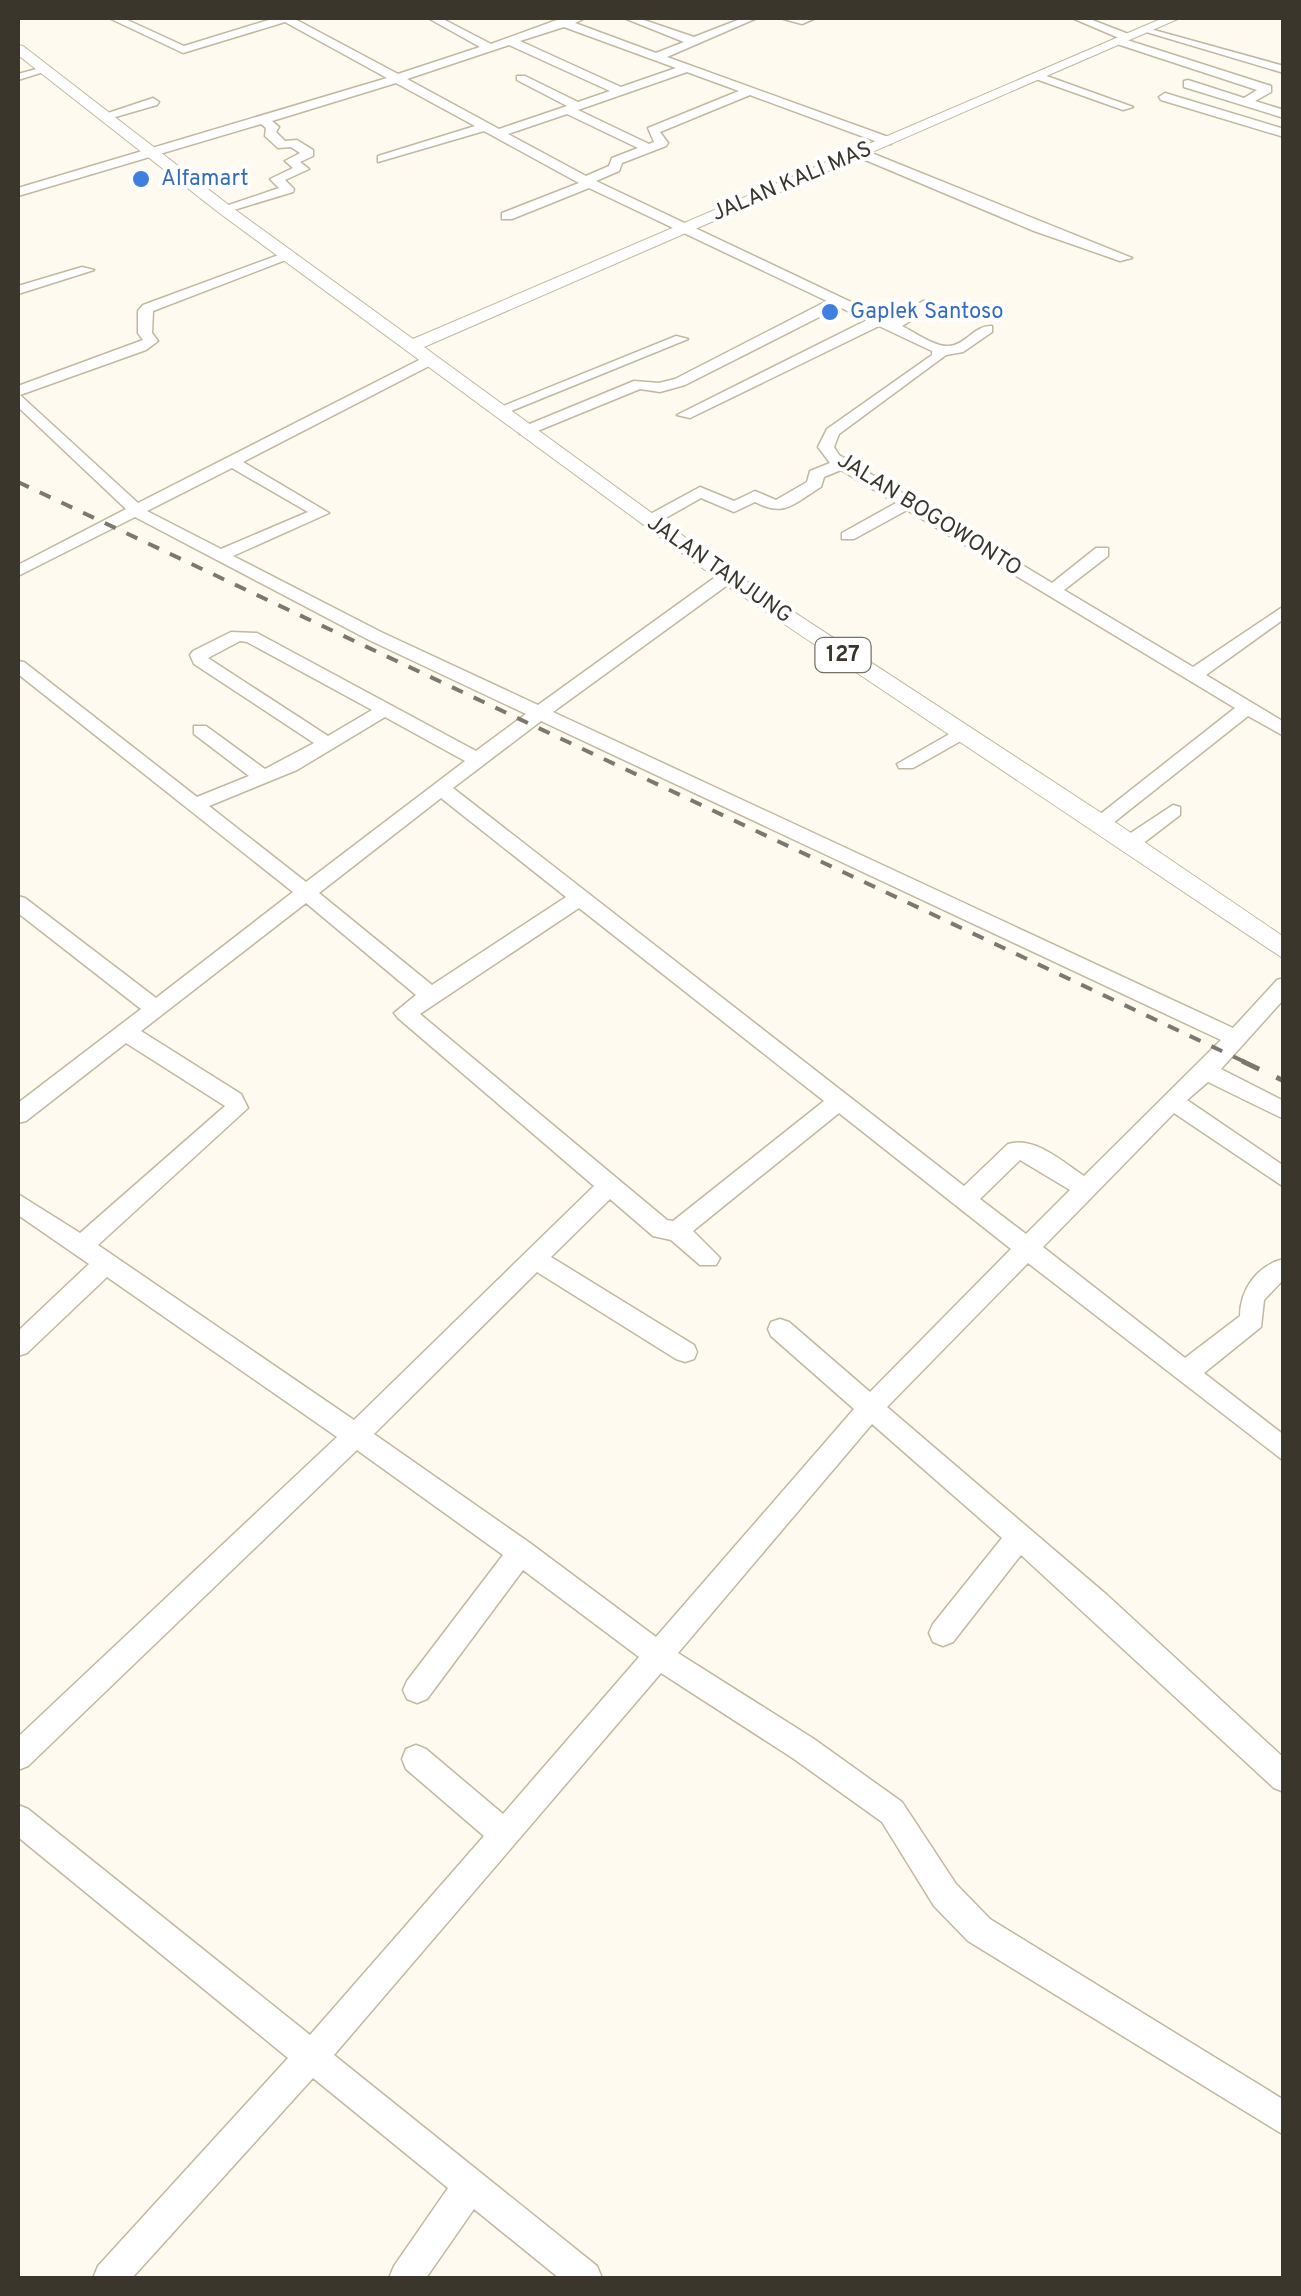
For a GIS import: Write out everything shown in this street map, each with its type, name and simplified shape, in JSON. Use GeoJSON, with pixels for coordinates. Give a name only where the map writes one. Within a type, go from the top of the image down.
{"type":"FeatureCollection","features":[{"type":"Feature","properties":{"kind":"main road","name":"JALAN KALI MAS"},"geometry":{"type":"LineString","coordinates":[[411,346],[1173,18]]}},
{"type":"Feature","properties":{"kind":"main road","name":"JALAN TANJUNG"},"geometry":{"type":"LineString","coordinates":[[18,49],[224,210],[727,577],[960,734],[1101,823],[1284,950]]}},
{"type":"Feature","properties":{"kind":"street"},"geometry":{"type":"LineString","coordinates":[[115,18],[186,50],[285,18],[587,182],[941,352],[958,349],[988,328]]}},
{"type":"Feature","properties":{"kind":"street"},"geometry":{"type":"LineString","coordinates":[[433,18],[490,48]]}},
{"type":"Feature","properties":{"kind":"street"},"geometry":{"type":"LineString","coordinates":[[549,18],[887,142]]}},
{"type":"Feature","properties":{"kind":"street"},"geometry":{"type":"LineString","coordinates":[[18,192],[397,80],[580,18]]}},
{"type":"Feature","properties":{"kind":"street"},"geometry":{"type":"LineString","coordinates":[[630,18],[696,42]]}},
{"type":"Feature","properties":{"kind":"street"},"geometry":{"type":"LineString","coordinates":[[656,57],[752,18]]}},
{"type":"Feature","properties":{"kind":"street"},"geometry":{"type":"LineString","coordinates":[[786,18],[810,18]]}},
{"type":"Feature","properties":{"kind":"street"},"geometry":{"type":"LineString","coordinates":[[1078,18],[1183,62],[1284,94]]}},
{"type":"Feature","properties":{"kind":"street"},"geometry":{"type":"LineString","coordinates":[[712,23],[726,28]]}},
{"type":"Feature","properties":{"kind":"street"},"geometry":{"type":"LineString","coordinates":[[1147,29],[1284,70]]}},
{"type":"Feature","properties":{"kind":"street"},"geometry":{"type":"LineString","coordinates":[[510,42],[620,91]]}},
{"type":"Feature","properties":{"kind":"street"},"geometry":{"type":"LineString","coordinates":[[1183,62],[1208,48]]}},
{"type":"Feature","properties":{"kind":"street"},"geometry":{"type":"LineString","coordinates":[[1247,59],[1260,54],[1284,60]]}},
{"type":"Feature","properties":{"kind":"street"},"geometry":{"type":"LineString","coordinates":[[382,159],[573,108],[687,68]]}},
{"type":"Feature","properties":{"kind":"street"},"geometry":{"type":"LineString","coordinates":[[18,77],[44,70]]}},
{"type":"Feature","properties":{"kind":"street"},"geometry":{"type":"LineString","coordinates":[[1210,71],[1165,97],[1284,134]]}},
{"type":"Feature","properties":{"kind":"street"},"geometry":{"type":"LineString","coordinates":[[1037,76],[1127,107]]}},
{"type":"Feature","properties":{"kind":"street"},"geometry":{"type":"LineString","coordinates":[[521,78],[648,148]]}},
{"type":"Feature","properties":{"kind":"street"},"geometry":{"type":"LineString","coordinates":[[1188,84],[1280,109]]}},
{"type":"Feature","properties":{"kind":"street"},"geometry":{"type":"LineString","coordinates":[[1246,102],[1267,89]]}},
{"type":"Feature","properties":{"kind":"street"},"geometry":{"type":"LineString","coordinates":[[507,216],[587,182],[615,168],[616,161],[662,142],[652,131],[749,91]]}},
{"type":"Feature","properties":{"kind":"street"},"geometry":{"type":"LineString","coordinates":[[105,116],[153,102]]}},
{"type":"Feature","properties":{"kind":"street"},"geometry":{"type":"LineString","coordinates":[[1252,123],[1280,109]]}},
{"type":"Feature","properties":{"kind":"street"},"geometry":{"type":"LineString","coordinates":[[224,210],[288,189],[276,179],[303,169],[291,160],[309,153],[293,143],[282,145],[272,138],[269,133],[274,126],[261,118]]}},
{"type":"Feature","properties":{"kind":"street"},"geometry":{"type":"LineString","coordinates":[[860,154],[1039,228],[1126,258]]}},
{"type":"Feature","properties":{"kind":"street"},"geometry":{"type":"LineString","coordinates":[[18,391],[141,347],[150,341],[146,333],[148,308],[289,256]]}},
{"type":"Feature","properties":{"kind":"street"},"geometry":{"type":"LineString","coordinates":[[18,290],[87,270]]}},
{"type":"Feature","properties":{"kind":"street"},"geometry":{"type":"LineString","coordinates":[[525,431],[639,384],[660,388],[680,382],[837,302]]}},
{"type":"Feature","properties":{"kind":"street"},"geometry":{"type":"LineString","coordinates":[[685,414],[928,304]]}},
{"type":"Feature","properties":{"kind":"street"},"geometry":{"type":"LineString","coordinates":[[499,411],[680,339]]}},
{"type":"Feature","properties":{"kind":"street","name":"JALAN BOGOWONTO"},"geometry":{"type":"LineString","coordinates":[[941,352],[832,432],[826,447],[842,464],[1284,730]]}},
{"type":"Feature","properties":{"kind":"street"},"geometry":{"type":"LineString","coordinates":[[18,570],[430,360]]}},
{"type":"Feature","properties":{"kind":"street"},"geometry":{"type":"LineString","coordinates":[[18,398],[135,510],[218,556],[375,636],[1235,1038]]}},
{"type":"Feature","properties":{"kind":"street"},"geometry":{"type":"LineString","coordinates":[[218,556],[321,514],[231,461]]}},
{"type":"Feature","properties":{"kind":"street"},"geometry":{"type":"LineString","coordinates":[[650,521],[700,492],[725,502],[755,496],[776,507],[815,484],[816,474],[842,464]]}},
{"type":"Feature","properties":{"kind":"street"},"geometry":{"type":"LineString","coordinates":[[848,536],[907,503]]}},
{"type":"Feature","properties":{"kind":"street"},"geometry":{"type":"LineString","coordinates":[[1053,591],[1102,552]]}},
{"type":"Feature","properties":{"kind":"street"},"geometry":{"type":"LineString","coordinates":[[18,1114],[540,712],[727,577]]}},
{"type":"Feature","properties":{"kind":"street"},"geometry":{"type":"LineString","coordinates":[[1194,676],[1284,611]]}},
{"type":"Feature","properties":{"kind":"street"},"geometry":{"type":"LineString","coordinates":[[328,744],[200,660],[199,655],[237,636],[252,636],[394,712],[406,724],[483,757]]}},
{"type":"Feature","properties":{"kind":"street"},"geometry":{"type":"LineString","coordinates":[[22,676],[194,804],[432,997]]}},
{"type":"Feature","properties":{"kind":"street"},"geometry":{"type":"LineString","coordinates":[[1101,823],[1247,708]]}},
{"type":"Feature","properties":{"kind":"street"},"geometry":{"type":"LineString","coordinates":[[194,804],[263,777],[394,712]]}},
{"type":"Feature","properties":{"kind":"street"},"geometry":{"type":"LineString","coordinates":[[200,730],[263,777]]}},
{"type":"Feature","properties":{"kind":"street"},"geometry":{"type":"LineString","coordinates":[[906,764],[960,734]]}},
{"type":"Feature","properties":{"kind":"street"},"geometry":{"type":"LineString","coordinates":[[440,788],[1284,1450]]}},
{"type":"Feature","properties":{"kind":"street"},"geometry":{"type":"LineString","coordinates":[[1130,843],[1173,811]]}},
{"type":"Feature","properties":{"kind":"street"},"geometry":{"type":"LineString","coordinates":[[579,898],[405,1013],[661,1229],[677,1231],[708,1258]]}},
{"type":"Feature","properties":{"kind":"street"},"geometry":{"type":"LineString","coordinates":[[18,903],[156,1009]]}},
{"type":"Feature","properties":{"kind":"street"},"geometry":{"type":"LineString","coordinates":[[110,2278],[366,1996],[872,1406],[1206,1071],[1284,985]]}},
{"type":"Feature","properties":{"kind":"street"},"geometry":{"type":"LineString","coordinates":[[81,1246],[237,1108],[234,1100],[126,1032]]}},
{"type":"Feature","properties":{"kind":"street"},"geometry":{"type":"LineString","coordinates":[[1206,1071],[1284,1110]]}},
{"type":"Feature","properties":{"kind":"street"},"geometry":{"type":"LineString","coordinates":[[1172,1101],[1284,1178]]}},
{"type":"Feature","properties":{"kind":"street"},"geometry":{"type":"LineString","coordinates":[[677,1231],[838,1102]]}},
{"type":"Feature","properties":{"kind":"street"},"geometry":{"type":"LineString","coordinates":[[964,1199],[1016,1150],[1033,1154],[1086,1189]]}},
{"type":"Feature","properties":{"kind":"street"},"geometry":{"type":"LineString","coordinates":[[18,1756],[355,1436],[610,1185]]}},
{"type":"Feature","properties":{"kind":"street"},"geometry":{"type":"LineString","coordinates":[[18,1203],[522,1550],[659,1656],[804,1748],[892,1812],[945,1895],[979,1930],[1284,2119]]}},
{"type":"Feature","properties":{"kind":"street"},"geometry":{"type":"LineString","coordinates":[[533,1258],[685,1352]]}},
{"type":"Feature","properties":{"kind":"street"},"geometry":{"type":"LineString","coordinates":[[18,1346],[106,1263]]}},
{"type":"Feature","properties":{"kind":"street"},"geometry":{"type":"LineString","coordinates":[[1185,1373],[1252,1320],[1252,1297],[1277,1270],[1284,1268]]}},
{"type":"Feature","properties":{"kind":"street"},"geometry":{"type":"LineString","coordinates":[[780,1330],[1020,1536],[1284,1778]]}},
{"type":"Feature","properties":{"kind":"street"},"geometry":{"type":"LineString","coordinates":[[943,1633],[1020,1536]]}},
{"type":"Feature","properties":{"kind":"street"},"geometry":{"type":"LineString","coordinates":[[416,1690],[522,1550]]}},
{"type":"Feature","properties":{"kind":"street"},"geometry":{"type":"LineString","coordinates":[[416,1760],[506,1835]]}},
{"type":"Feature","properties":{"kind":"street"},"geometry":{"type":"LineString","coordinates":[[18,1819],[585,2278]]}},
{"type":"Feature","properties":{"kind":"street"},"geometry":{"type":"LineString","coordinates":[[406,2278],[469,2187]]}},
{"type":"Feature","properties":{"kind":"railway"},"geometry":{"type":"LineString","coordinates":[[18,482],[1247,1063]]}},
{"type":"Feature","properties":{"kind":"railway"},"geometry":{"type":"LineString","coordinates":[[1242,1061],[1284,1081]]}},
{"type":"Feature","properties":{"kind":"place","name":"Alfamart"},"geometry":{"type":"Point","coordinates":[141,179]}},
{"type":"Feature","properties":{"kind":"place","name":"Gaplek Santoso"},"geometry":{"type":"Point","coordinates":[830,312]}}]}
